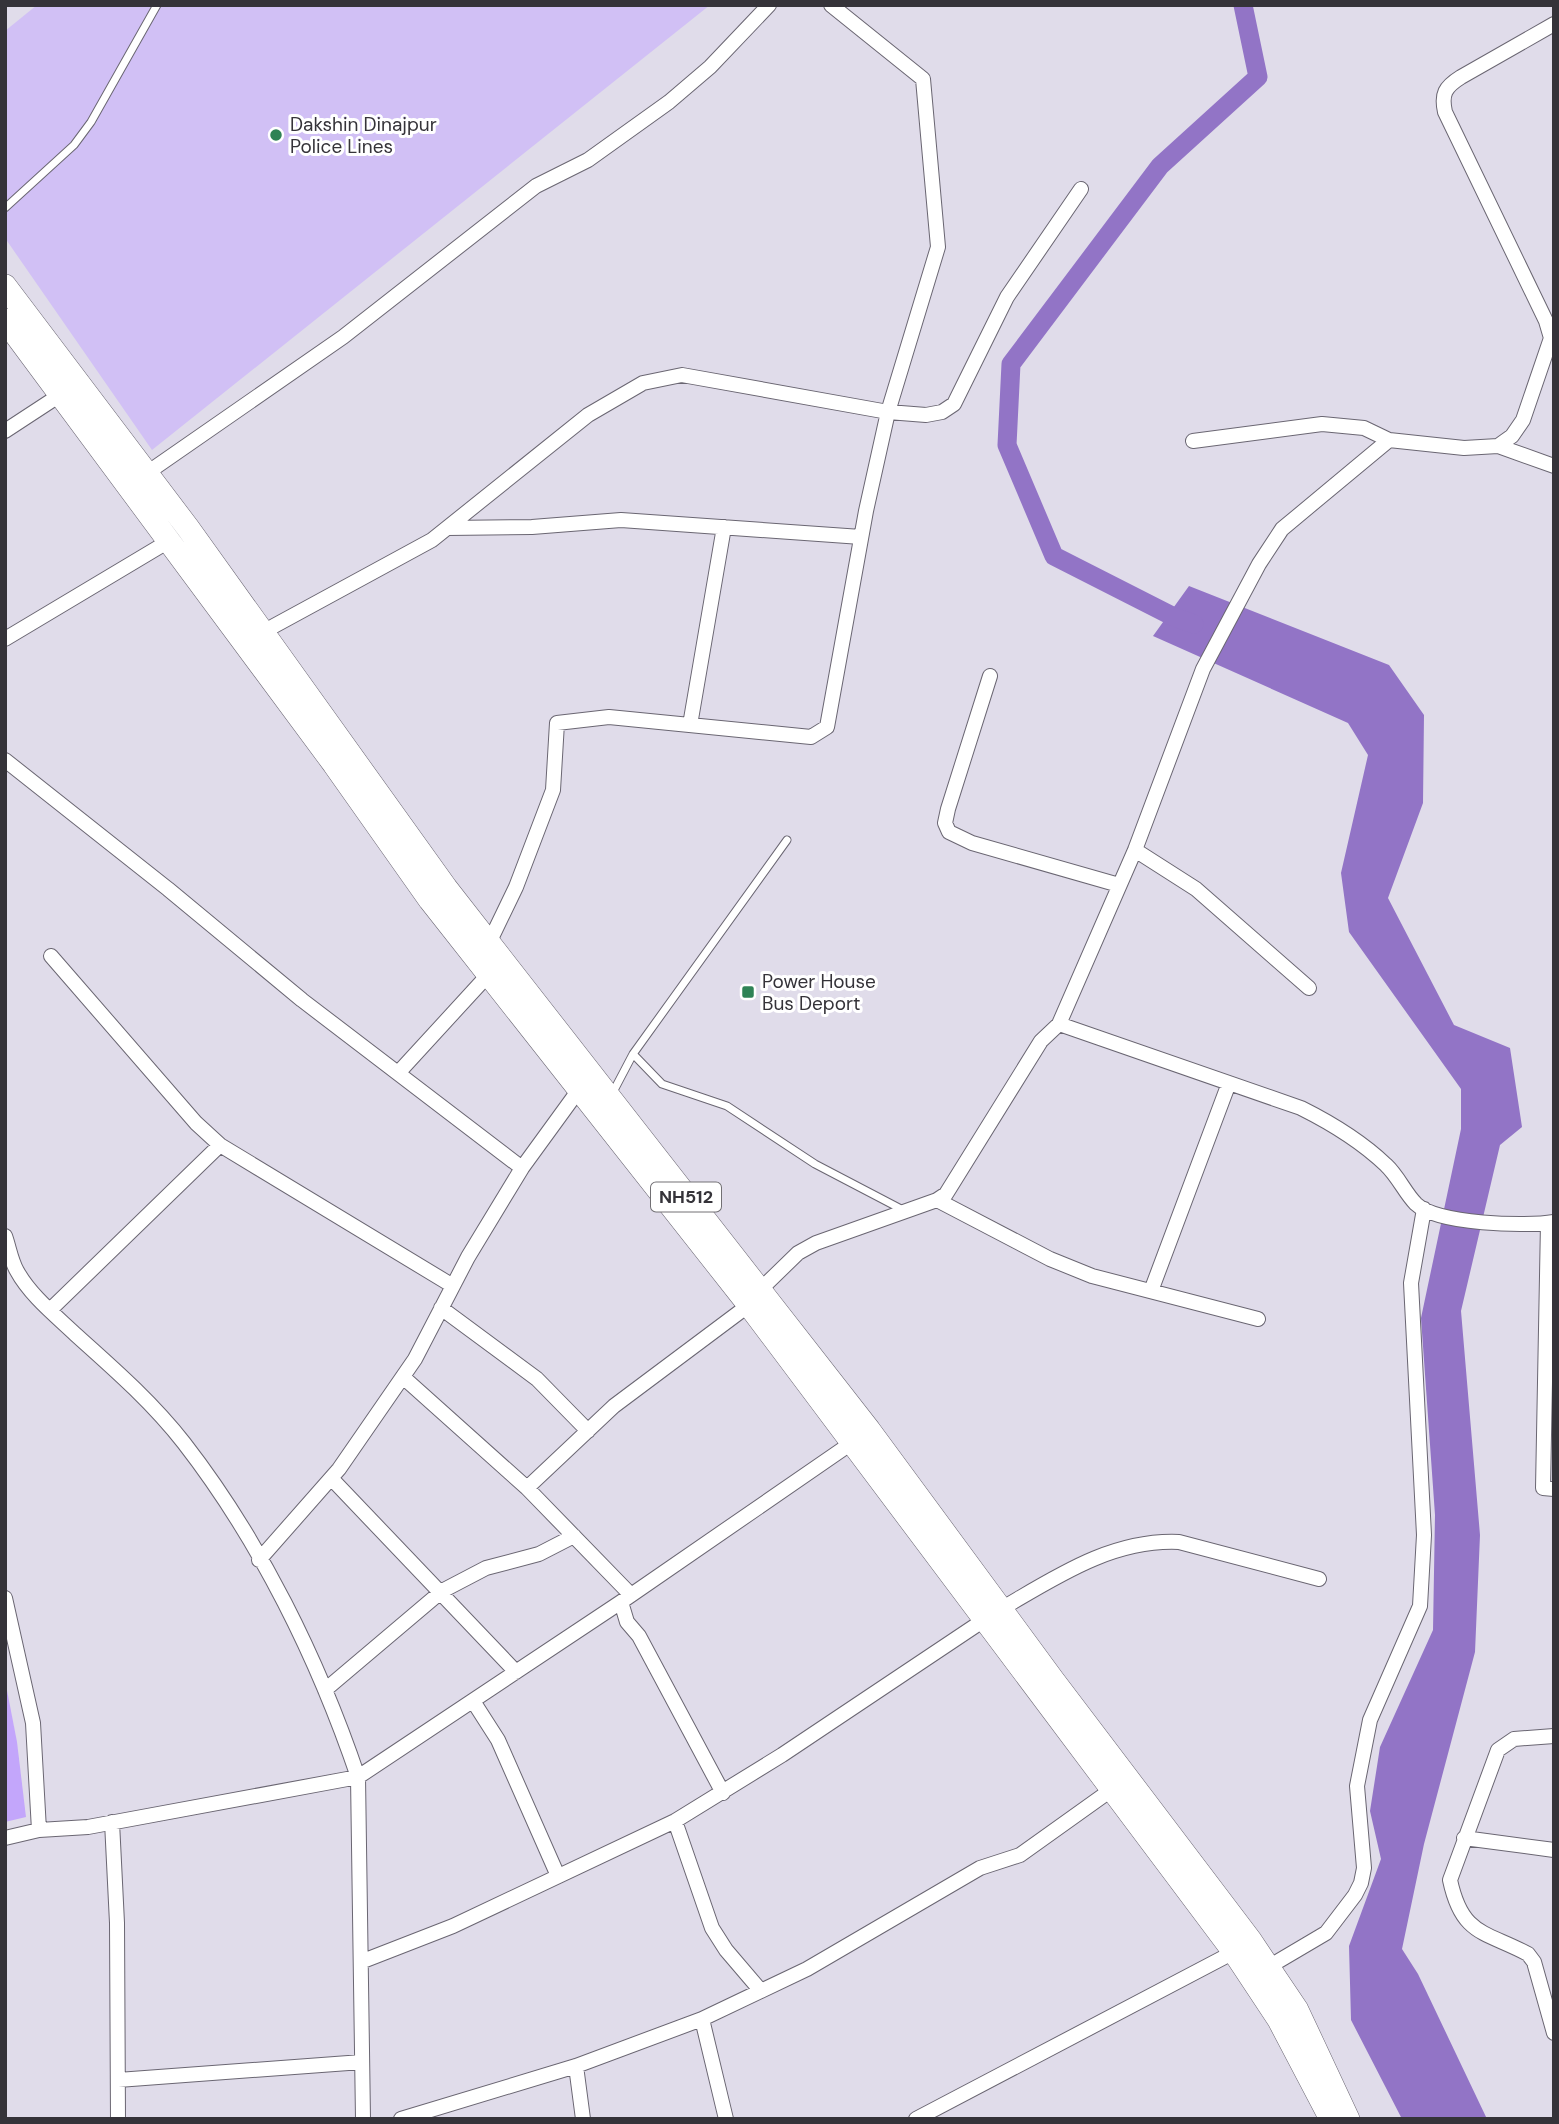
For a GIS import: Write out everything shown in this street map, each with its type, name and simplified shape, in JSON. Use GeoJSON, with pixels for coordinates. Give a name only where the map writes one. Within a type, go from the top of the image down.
{"type":"FeatureCollection","features":[{"type":"Feature","properties":{"kind":"highway","name":"NH512"},"geometry":{"type":"LineString","coordinates":[[5,286],[147,473],[261,633],[480,948],[488,975],[578,1090],[755,1297],[853,1442],[1270,1966],[1297,2010],[1349,2119]]}},
{"type":"Feature","properties":{"kind":"highway","name":"NH512"},"geometry":{"type":"LineString","coordinates":[[5,320],[169,541],[480,948],[610,1098],[993,1615],[1111,1790],[1234,1952],[1279,2020],[1332,2119]]}},
{"type":"Feature","properties":{"kind":"street"},"geometry":{"type":"LineString","coordinates":[[147,473],[343,337],[536,186],[588,160],[651,116],[710,67],[769,5]]}},
{"type":"Feature","properties":{"kind":"street"},"geometry":{"type":"LineString","coordinates":[[480,948],[516,887],[552,790],[557,723],[609,717],[811,737],[827,727],[888,412],[938,247],[923,79],[831,5]]}},
{"type":"Feature","properties":{"kind":"street"},"geometry":{"type":"LineString","coordinates":[[1498,446],[1513,436],[1523,420],[1550,338],[1546,321],[1445,112],[1442,97],[1447,86],[1554,24]]}},
{"type":"Feature","properties":{"kind":"street"},"geometry":{"type":"LineString","coordinates":[[261,633],[398,560],[447,528],[588,415],[623,392],[664,376],[682,375],[888,412],[926,415],[942,412],[954,404],[1007,297],[1081,189]]}},
{"type":"Feature","properties":{"kind":"street"},"geometry":{"type":"LineString","coordinates":[[5,431],[60,395]]}},
{"type":"Feature","properties":{"kind":"street"},"geometry":{"type":"LineString","coordinates":[[1193,440],[1322,424],[1364,428],[1389,440],[1464,448],[1498,446],[1554,466]]}},
{"type":"Feature","properties":{"kind":"street"},"geometry":{"type":"LineString","coordinates":[[527,1488],[614,1406],[755,1297],[798,1253],[816,1242],[936,1200],[946,1194],[1041,1041],[1059,1024],[1135,850],[1203,669],[1259,564],[1282,529],[1389,440]]}},
{"type":"Feature","properties":{"kind":"street"},"geometry":{"type":"LineString","coordinates":[[447,528],[532,527],[621,520],[862,537]]}},
{"type":"Feature","properties":{"kind":"street"},"geometry":{"type":"LineString","coordinates":[[690,725],[724,527]]}},
{"type":"Feature","properties":{"kind":"street"},"geometry":{"type":"LineString","coordinates":[[6,638],[169,541]]}},
{"type":"Feature","properties":{"kind":"street"},"geometry":{"type":"LineString","coordinates":[[990,676],[948,809],[945,823],[949,832],[972,843],[1119,885]]}},
{"type":"Feature","properties":{"kind":"street"},"geometry":{"type":"LineString","coordinates":[[5,760],[168,889],[302,1000],[522,1168]]}},
{"type":"Feature","properties":{"kind":"street"},"geometry":{"type":"LineString","coordinates":[[1135,850],[1196,889],[1309,988]]}},
{"type":"Feature","properties":{"kind":"street"},"geometry":{"type":"LineString","coordinates":[[51,956],[196,1123],[220,1145],[453,1286]]}},
{"type":"Feature","properties":{"kind":"street"},"geometry":{"type":"LineString","coordinates":[[399,1072],[488,975]]}},
{"type":"Feature","properties":{"kind":"street"},"geometry":{"type":"LineString","coordinates":[[1059,1024],[1301,1108],[1324,1119],[1388,1167],[1417,1204],[1430,1212],[1531,1226],[1551,1223],[1543,1488],[1554,1489]]}},
{"type":"Feature","properties":{"kind":"street"},"geometry":{"type":"LineString","coordinates":[[1151,1291],[1229,1083]]}},
{"type":"Feature","properties":{"kind":"street"},"geometry":{"type":"LineString","coordinates":[[259,1560],[331,1478],[403,1377],[522,1168],[578,1090]]}},
{"type":"Feature","properties":{"kind":"street"},"geometry":{"type":"LineString","coordinates":[[50,1310],[220,1145]]}},
{"type":"Feature","properties":{"kind":"street"},"geometry":{"type":"LineString","coordinates":[[936,1200],[1050,1259],[1091,1276],[1258,1320]]}},
{"type":"Feature","properties":{"kind":"street"},"geometry":{"type":"LineString","coordinates":[[1270,1966],[1326,1933],[1355,1895],[1361,1882],[1364,1868],[1357,1786],[1364,1747],[1376,1702],[1420,1606],[1424,1535],[1410,1283],[1430,1212]]}},
{"type":"Feature","properties":{"kind":"street"},"geometry":{"type":"LineString","coordinates":[[5,1236],[11,1275],[144,1397],[183,1441],[234,1512],[325,1690],[358,1777],[363,1961],[363,2119]]}},
{"type":"Feature","properties":{"kind":"street"},"geometry":{"type":"LineString","coordinates":[[442,1308],[537,1379],[588,1431]]}},
{"type":"Feature","properties":{"kind":"street"},"geometry":{"type":"LineString","coordinates":[[403,1377],[527,1488],[574,1536],[626,1599],[627,1622],[639,1636],[723,1793]]}},
{"type":"Feature","properties":{"kind":"street"},"geometry":{"type":"LineString","coordinates":[[5,1838],[39,1830],[112,1822],[358,1777],[626,1599],[853,1442]]}},
{"type":"Feature","properties":{"kind":"street"},"geometry":{"type":"LineString","coordinates":[[331,1478],[442,1591],[516,1672]]}},
{"type":"Feature","properties":{"kind":"street"},"geometry":{"type":"LineString","coordinates":[[325,1690],[442,1591],[486,1568],[539,1554],[574,1536]]}},
{"type":"Feature","properties":{"kind":"street"},"geometry":{"type":"LineString","coordinates":[[363,1961],[453,1926],[676,1821],[723,1793],[993,1615],[1093,1559],[1158,1541],[1179,1542],[1319,1579]]}},
{"type":"Feature","properties":{"kind":"street"},"geometry":{"type":"LineString","coordinates":[[5,1598],[33,1723],[39,1830]]}},
{"type":"Feature","properties":{"kind":"street"},"geometry":{"type":"LineString","coordinates":[[473,1701],[498,1740],[558,1876]]}},
{"type":"Feature","properties":{"kind":"street"},"geometry":{"type":"LineString","coordinates":[[1554,1736],[1514,1739],[1498,1750],[1452,1868],[1453,1894],[1471,1927],[1522,1951],[1534,1962],[1554,2033]]}},
{"type":"Feature","properties":{"kind":"street"},"geometry":{"type":"LineString","coordinates":[[401,2119],[576,2066],[702,2019],[807,1969],[980,1868],[1020,1855],[1111,1790]]}},
{"type":"Feature","properties":{"kind":"street"},"geometry":{"type":"LineString","coordinates":[[676,1821],[712,1928],[761,1991]]}},
{"type":"Feature","properties":{"kind":"street"},"geometry":{"type":"LineString","coordinates":[[112,1822],[118,2119]]}},
{"type":"Feature","properties":{"kind":"street"},"geometry":{"type":"LineString","coordinates":[[1464,1838],[1554,1850]]}},
{"type":"Feature","properties":{"kind":"street"},"geometry":{"type":"LineString","coordinates":[[916,2119],[1234,1952]]}},
{"type":"Feature","properties":{"kind":"street"},"geometry":{"type":"LineString","coordinates":[[702,2019],[726,2119]]}},
{"type":"Feature","properties":{"kind":"street"},"geometry":{"type":"LineString","coordinates":[[118,2080],[362,2062]]}},
{"type":"Feature","properties":{"kind":"street"},"geometry":{"type":"LineString","coordinates":[[576,2066],[583,2119]]}},
{"type":"Feature","properties":{"kind":"lane"},"geometry":{"type":"LineString","coordinates":[[5,208],[74,145],[91,122],[157,5]]}},
{"type":"Feature","properties":{"kind":"lane"},"geometry":{"type":"LineString","coordinates":[[610,1098],[634,1054],[788,840]]}},
{"type":"Feature","properties":{"kind":"lane"},"geometry":{"type":"LineString","coordinates":[[634,1054],[662,1084],[727,1106],[815,1164],[905,1211]]}},
{"type":"Feature","properties":{"kind":"shaded area"},"geometry":{"type":"Polygon","coordinates":[[[1189,586],[1389,665],[1424,715],[1423,803],[1388,898],[1454,1025],[1510,1048],[1522,1127],[1500,1145],[1461,1311],[1480,1535],[1475,1652],[1424,1844],[1402,1949],[1418,1974],[1487,2119],[1402,2119],[1351,2020],[1349,1946],[1381,1859],[1370,1811],[1380,1747],[1433,1630],[1435,1515],[1421,1318],[1461,1129],[1461,1089],[1349,932],[1341,873],[1368,755],[1348,723],[1153,636],[1189,586]]]}},
{"type":"Feature","properties":{"kind":"shaded area"},"geometry":{"type":"Polygon","coordinates":[[[5,1680],[17,1742],[26,1817],[5,1822],[5,1680]]]}},
{"type":"Feature","properties":{"kind":"building","name":"Dakshin Dinajpur Police Lines"},"geometry":{"type":"Polygon","coordinates":[[[37,5],[710,5],[152,450],[5,238],[5,31],[37,5]]]}},
{"type":"Feature","properties":{"kind":"waterway"},"geometry":{"type":"LineString","coordinates":[[1194,624],[1174,617],[1054,556],[1007,445],[1011,364],[1160,166],[1258,77],[1243,5]]}},
{"type":"Feature","properties":{"kind":"place","name":"Dakshin Dinajpur Police Lines"},"geometry":{"type":"Point","coordinates":[276,135]}},
{"type":"Feature","properties":{"kind":"place","name":"Power House Bus Deport"},"geometry":{"type":"Point","coordinates":[748,992]}}]}
